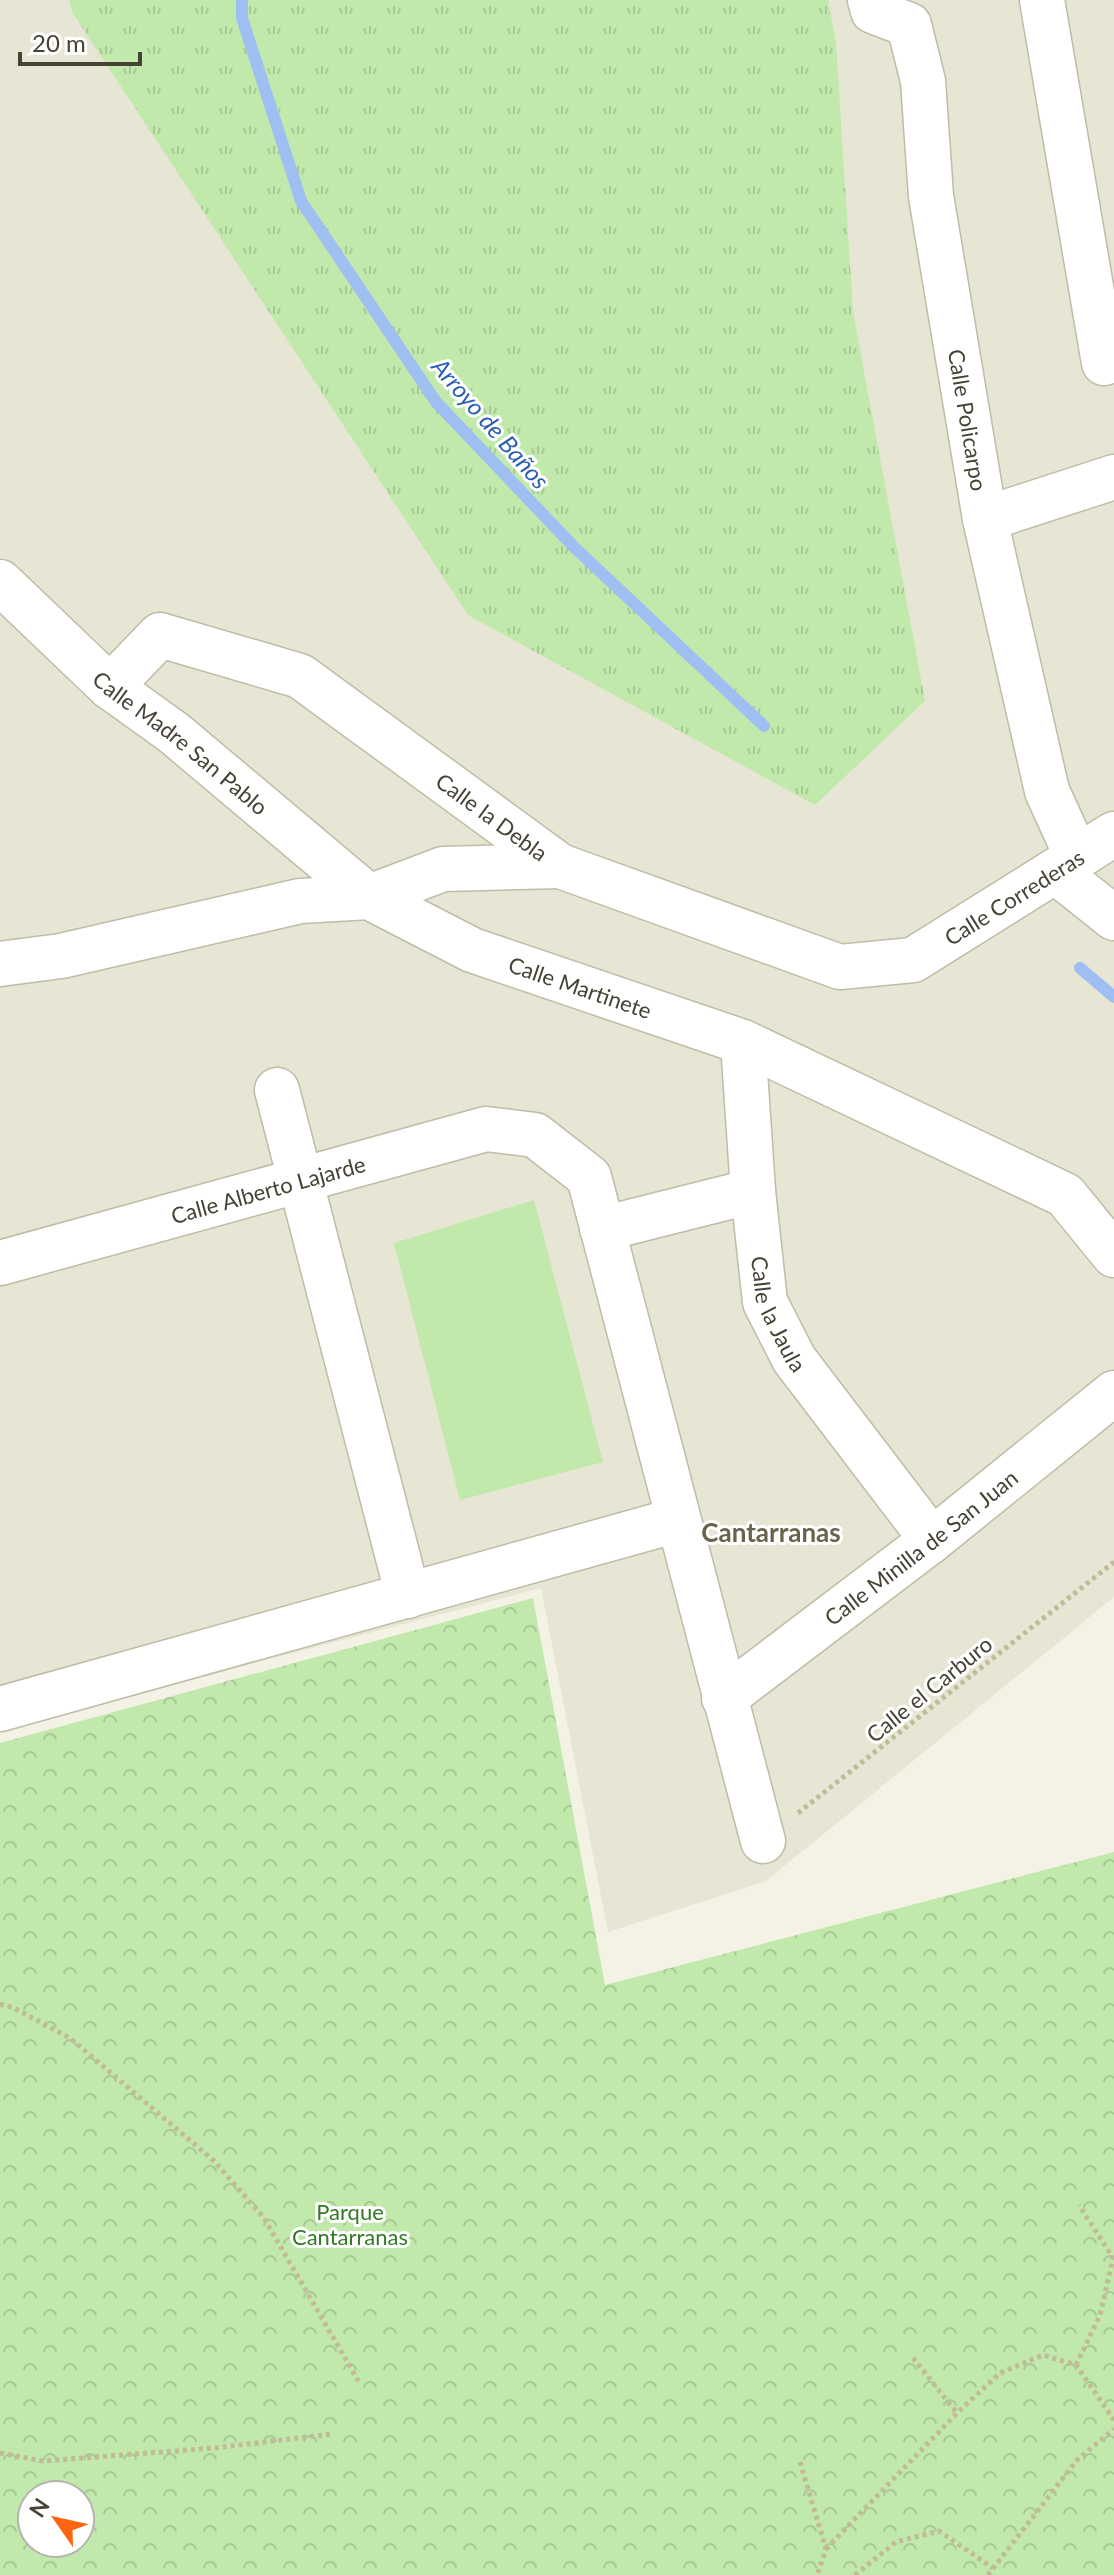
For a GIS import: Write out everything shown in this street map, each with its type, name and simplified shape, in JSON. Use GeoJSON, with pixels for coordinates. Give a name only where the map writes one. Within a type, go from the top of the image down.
{"type":"FeatureCollection","features":[{"type":"Feature","properties":{"kind":"street"},"geometry":{"type":"LineString","coordinates":[[1042,0],[1104,363],[1114,360]]}},
{"type":"Feature","properties":{"kind":"street","name":"Calle Policarpo"},"geometry":{"type":"LineString","coordinates":[[872,6],[909,25],[923,81],[931,196],[985,519],[1066,864]]}},
{"type":"Feature","properties":{"kind":"street"},"geometry":{"type":"LineString","coordinates":[[985,519],[1114,477]]}},
{"type":"Feature","properties":{"kind":"street","name":"Calle Madre San Pablo"},"geometry":{"type":"LineString","coordinates":[[0,582],[110,687],[174,733],[369,897]]}},
{"type":"Feature","properties":{"kind":"street","name":"Calle la Debla"},"geometry":{"type":"LineString","coordinates":[[110,687],[160,635],[300,676],[560,866],[840,967],[913,960]]}},
{"type":"Feature","properties":{"kind":"street","name":"Calle Correderas"},"geometry":{"type":"LineString","coordinates":[[913,960],[1114,834]]}},
{"type":"Feature","properties":{"kind":"street"},"geometry":{"type":"LineString","coordinates":[[1066,864],[1114,918]]}},
{"type":"Feature","properties":{"kind":"street"},"geometry":{"type":"LineString","coordinates":[[0,964],[61,956],[300,901],[369,897],[443,869],[560,866]]}},
{"type":"Feature","properties":{"kind":"street","name":"Calle Martinete"},"geometry":{"type":"LineString","coordinates":[[369,897],[472,950],[743,1042],[1065,1195],[1114,1255]]}},
{"type":"Feature","properties":{"kind":"street","name":"Calle la Jaula"},"geometry":{"type":"LineString","coordinates":[[743,1042],[753,1191],[765,1302],[794,1359],[932,1540]]}},
{"type":"Feature","properties":{"kind":"street"},"geometry":{"type":"LineString","coordinates":[[277,1090],[408,1596]]}},
{"type":"Feature","properties":{"kind":"street","name":"Calle Alberto Lajarde"},"geometry":{"type":"LineString","coordinates":[[0,1263],[486,1129],[535,1135],[589,1177],[602,1229]]}},
{"type":"Feature","properties":{"kind":"street"},"geometry":{"type":"LineString","coordinates":[[753,1191],[602,1229],[763,1841]]}},
{"type":"Feature","properties":{"kind":"street","name":"Calle Minilla de San Juan"},"geometry":{"type":"LineString","coordinates":[[724,1698],[932,1540],[1114,1393]]}},
{"type":"Feature","properties":{"kind":"street"},"geometry":{"type":"LineString","coordinates":[[0,1709],[677,1520]]}},
{"type":"Feature","properties":{"kind":"path","name":"Calle el Carburo"},"geometry":{"type":"LineString","coordinates":[[763,1841],[1114,1562]]}},
{"type":"Feature","properties":{"kind":"path"},"geometry":{"type":"LineString","coordinates":[[0,2004],[14,2008],[70,2038],[213,2160],[264,2218],[360,2384]]}},
{"type":"Feature","properties":{"kind":"path"},"geometry":{"type":"LineString","coordinates":[[1076,2365],[1100,2315],[1113,2258],[1079,2205]]}},
{"type":"Feature","properties":{"kind":"path"},"geometry":{"type":"LineString","coordinates":[[817,2575],[826,2549],[957,2413],[1000,2373],[1043,2355],[1076,2365],[1114,2420]]}},
{"type":"Feature","properties":{"kind":"path"},"geometry":{"type":"LineString","coordinates":[[913,2358],[957,2413]]}},
{"type":"Feature","properties":{"kind":"path"},"geometry":{"type":"LineString","coordinates":[[988,2575],[1077,2460],[1114,2429]]}},
{"type":"Feature","properties":{"kind":"path"},"geometry":{"type":"LineString","coordinates":[[0,2453],[43,2461],[214,2448],[332,2434]]}},
{"type":"Feature","properties":{"kind":"path"},"geometry":{"type":"LineString","coordinates":[[800,2462],[826,2549]]}},
{"type":"Feature","properties":{"kind":"path"},"geometry":{"type":"LineString","coordinates":[[855,2575],[896,2542],[939,2531],[993,2568]]}},
{"type":"Feature","properties":{"kind":"shaded area"},"geometry":{"type":"Polygon","coordinates":[[[0,0],[1114,0],[1114,1597],[766,1881],[608,1932],[541,1588],[0,1730],[0,0]]]}},
{"type":"Feature","properties":{"kind":"green space"},"geometry":{"type":"Polygon","coordinates":[[[69,0],[828,0],[836,44],[853,312],[925,701],[815,805],[468,615],[72,12],[69,0]]]}},
{"type":"Feature","properties":{"kind":"green space"},"geometry":{"type":"Polygon","coordinates":[[[534,1200],[603,1462],[460,1500],[394,1243],[534,1200]]]}},
{"type":"Feature","properties":{"kind":"green space","name":"Parque Cantarranas"},"geometry":{"type":"Polygon","coordinates":[[[533,1598],[605,1985],[1114,1852],[1114,2575],[0,2575],[0,1743],[533,1598]]]}},
{"type":"Feature","properties":{"kind":"waterway","name":"Arroyo de Baños"},"geometry":{"type":"LineString","coordinates":[[242,0],[242,18],[301,201],[436,402],[573,546],[764,726]]}},
{"type":"Feature","properties":{"kind":"waterway","name":"Arroyo de Baños"},"geometry":{"type":"LineString","coordinates":[[1080,968],[1114,997]]}},
{"type":"Feature","properties":{"kind":"district","name":"Cantarranas"},"geometry":{"type":"Point","coordinates":[771,1532]}}]}
